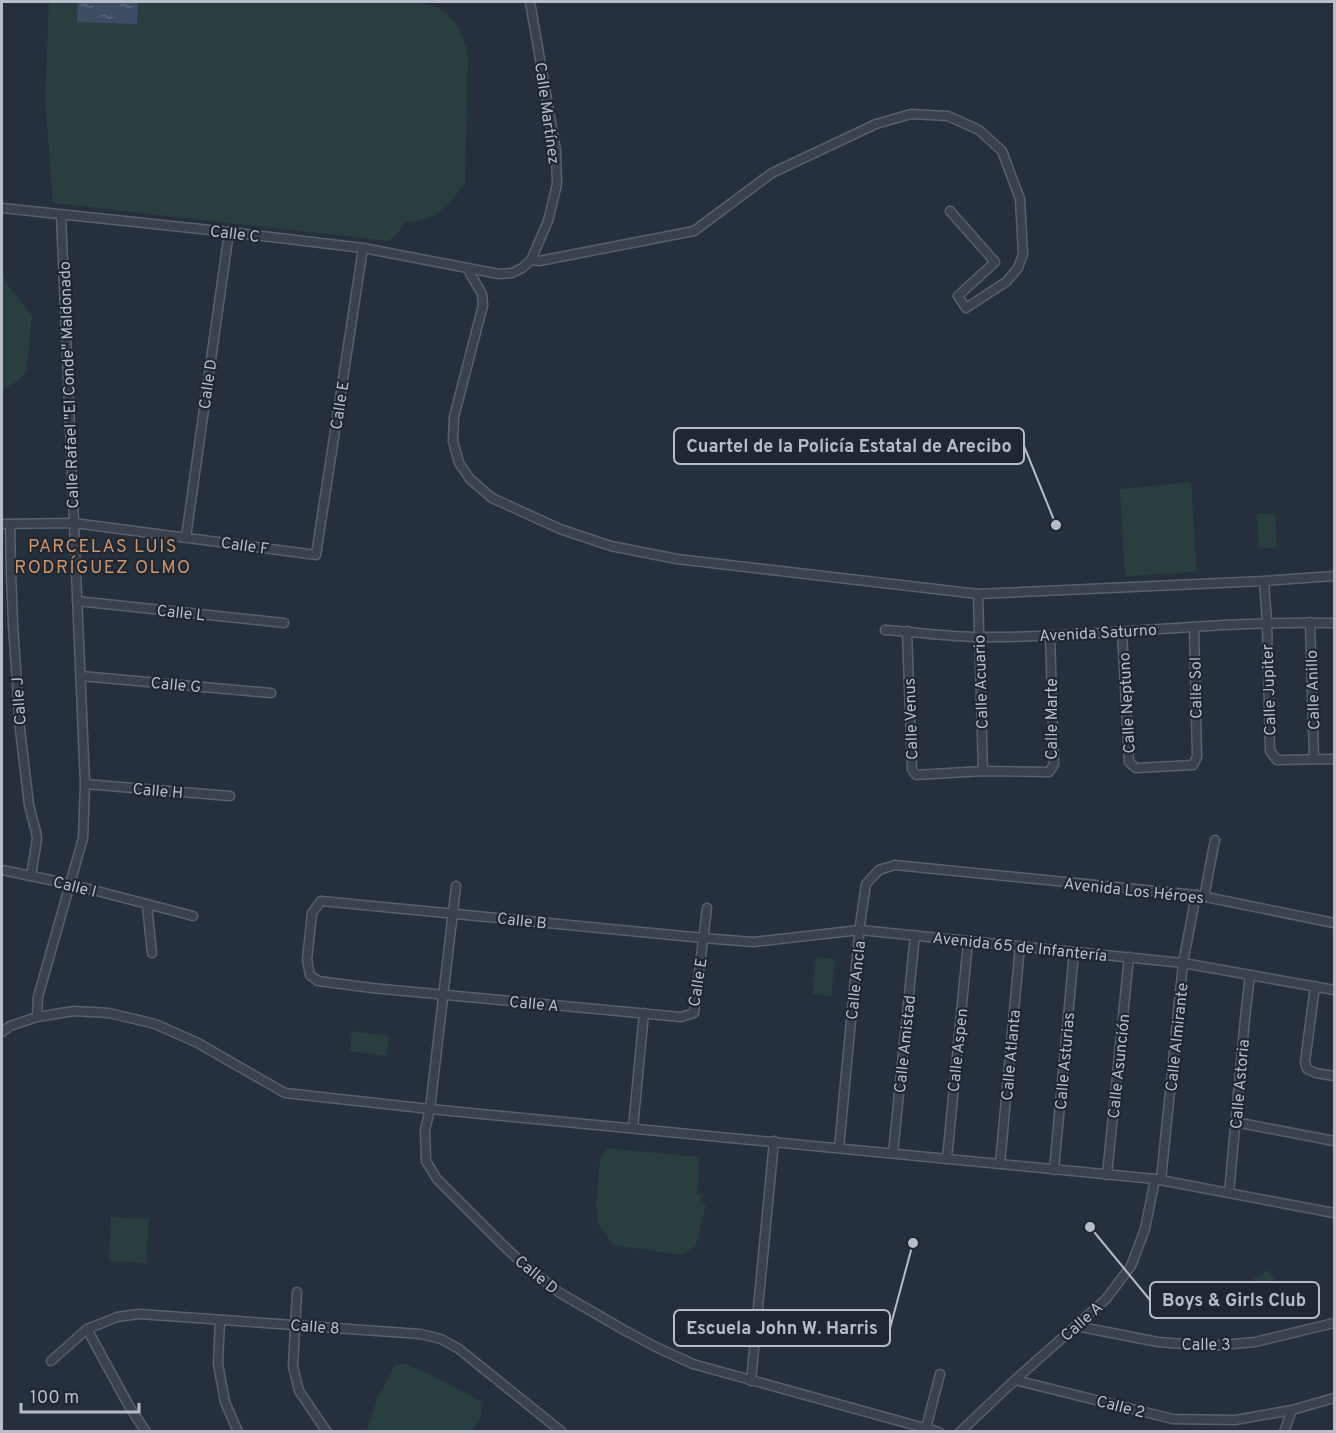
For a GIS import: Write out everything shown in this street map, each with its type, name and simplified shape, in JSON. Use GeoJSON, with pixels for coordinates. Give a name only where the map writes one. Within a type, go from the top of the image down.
{"type":"FeatureCollection","features":[{"type":"Feature","properties":{"kind":"street","name":"Calle Martínez"},"geometry":{"type":"LineString","coordinates":[[530,2],[556,151],[556,184],[548,222],[531,260]]}},
{"type":"Feature","properties":{"kind":"street"},"geometry":{"type":"LineString","coordinates":[[467,268],[499,274],[512,273],[531,260],[539,261],[694,231],[772,173],[876,124],[911,114],[948,116],[979,130],[1002,152],[1020,199],[1023,254],[1018,268],[1006,282],[966,308],[958,296],[995,261],[950,211]]}},
{"type":"Feature","properties":{"kind":"street","name":"Calle C"},"geometry":{"type":"LineString","coordinates":[[2,208],[363,248],[467,268]]}},
{"type":"Feature","properties":{"kind":"street","name":"Calle Rafael \"El Conde\" Maldonado"},"geometry":{"type":"LineString","coordinates":[[37,1017],[38,997],[83,838],[85,784],[61,215]]}},
{"type":"Feature","properties":{"kind":"street","name":"Calle D"},"geometry":{"type":"LineString","coordinates":[[186,537],[229,232]]}},
{"type":"Feature","properties":{"kind":"street","name":"Calle E"},"geometry":{"type":"LineString","coordinates":[[309,554],[316,555],[363,248]]}},
{"type":"Feature","properties":{"kind":"street"},"geometry":{"type":"LineString","coordinates":[[467,268],[482,294],[483,305],[454,417],[453,441],[459,463],[470,479],[492,498],[560,529],[611,546],[677,559],[978,594],[1335,576]]}},
{"type":"Feature","properties":{"kind":"street","name":"Calle F"},"geometry":{"type":"LineString","coordinates":[[6,524],[74,523],[309,554]]}},
{"type":"Feature","properties":{"kind":"street","name":"Calle J"},"geometry":{"type":"LineString","coordinates":[[6,524],[20,729],[29,805],[37,839],[31,876]]}},
{"type":"Feature","properties":{"kind":"street","name":"Calle Jupiter"},"geometry":{"type":"LineString","coordinates":[[1263,581],[1267,623],[1270,751],[1277,760],[1314,758]]}},
{"type":"Feature","properties":{"kind":"street","name":"Calle Acuario"},"geometry":{"type":"LineString","coordinates":[[978,594],[983,771]]}},
{"type":"Feature","properties":{"kind":"street","name":"Calle L"},"geometry":{"type":"LineString","coordinates":[[77,601],[284,623]]}},
{"type":"Feature","properties":{"kind":"street","name":"Calle Anillo"},"geometry":{"type":"LineString","coordinates":[[1310,622],[1314,758]]}},
{"type":"Feature","properties":{"kind":"street","name":"Avenida Saturno"},"geometry":{"type":"LineString","coordinates":[[885,630],[979,637],[1267,623],[1335,623]]}},
{"type":"Feature","properties":{"kind":"street","name":"Calle Sol"},"geometry":{"type":"LineString","coordinates":[[1194,627],[1197,748]]}},
{"type":"Feature","properties":{"kind":"street","name":"Calle Venus"},"geometry":{"type":"LineString","coordinates":[[907,631],[912,769],[916,775],[983,771]]}},
{"type":"Feature","properties":{"kind":"street","name":"Calle Neptuno"},"geometry":{"type":"LineString","coordinates":[[1122,631],[1129,762],[1136,768],[1193,765],[1197,757],[1197,748]]}},
{"type":"Feature","properties":{"kind":"street","name":"Calle Marte"},"geometry":{"type":"LineString","coordinates":[[983,771],[1049,772],[1054,764],[1050,635]]}},
{"type":"Feature","properties":{"kind":"street","name":"Calle G"},"geometry":{"type":"LineString","coordinates":[[81,676],[271,693]]}},
{"type":"Feature","properties":{"kind":"street"},"geometry":{"type":"LineString","coordinates":[[1314,758],[1335,759]]}},
{"type":"Feature","properties":{"kind":"street","name":"Calle H"},"geometry":{"type":"LineString","coordinates":[[85,784],[230,796]]}},
{"type":"Feature","properties":{"kind":"street","name":"Calle Almirante"},"geometry":{"type":"LineString","coordinates":[[1158,1180],[1183,963],[1215,840]]}},
{"type":"Feature","properties":{"kind":"street","name":"Calle Ancla"},"geometry":{"type":"LineString","coordinates":[[839,1148],[866,884],[879,870],[895,865],[931,868]]}},
{"type":"Feature","properties":{"kind":"street","name":"Avenida Los Héroes"},"geometry":{"type":"LineString","coordinates":[[931,868],[1200,896],[1335,923]]}},
{"type":"Feature","properties":{"kind":"street","name":"Calle I"},"geometry":{"type":"LineString","coordinates":[[2,870],[70,884],[193,916]]}},
{"type":"Feature","properties":{"kind":"street","name":"Calle D"},"geometry":{"type":"LineString","coordinates":[[456,886],[430,1109],[424,1130],[426,1161],[437,1179],[523,1263],[560,1293],[657,1348],[693,1364],[939,1431]]}},
{"type":"Feature","properties":{"kind":"street","name":"Calle B"},"geometry":{"type":"LineString","coordinates":[[310,975],[308,960],[312,913],[321,901],[703,938]]}},
{"type":"Feature","properties":{"kind":"street"},"geometry":{"type":"LineString","coordinates":[[147,905],[152,953]]}},
{"type":"Feature","properties":{"kind":"street"},"geometry":{"type":"LineString","coordinates":[[703,938],[707,908]]}},
{"type":"Feature","properties":{"kind":"street","name":"Avenida 65 de Infantería"},"geometry":{"type":"LineString","coordinates":[[703,938],[753,942],[860,930],[1183,963],[1335,990]]}},
{"type":"Feature","properties":{"kind":"street","name":"Calle Amistad"},"geometry":{"type":"LineString","coordinates":[[893,1153],[915,935]]}},
{"type":"Feature","properties":{"kind":"street","name":"Calle E"},"geometry":{"type":"LineString","coordinates":[[644,1013],[681,1017],[694,1013],[703,938]]}},
{"type":"Feature","properties":{"kind":"street","name":"Calle Aspen"},"geometry":{"type":"LineString","coordinates":[[947,1159],[968,942]]}},
{"type":"Feature","properties":{"kind":"street","name":"Calle Atlanta"},"geometry":{"type":"LineString","coordinates":[[1000,1164],[1020,946]]}},
{"type":"Feature","properties":{"kind":"street","name":"Calle Asturias"},"geometry":{"type":"LineString","coordinates":[[1054,1170],[1074,952]]}},
{"type":"Feature","properties":{"kind":"street","name":"Calle Asunción"},"geometry":{"type":"LineString","coordinates":[[1107,1174],[1130,957]]}},
{"type":"Feature","properties":{"kind":"street","name":"Calle A"},"geometry":{"type":"LineString","coordinates":[[310,975],[318,981],[372,988],[644,1013]]}},
{"type":"Feature","properties":{"kind":"street","name":"Calle Astoria"},"geometry":{"type":"LineString","coordinates":[[1229,1193],[1250,975]]}},
{"type":"Feature","properties":{"kind":"street"},"geometry":{"type":"LineString","coordinates":[[1315,986],[1305,1062],[1307,1069],[1335,1076]]}},
{"type":"Feature","properties":{"kind":"street"},"geometry":{"type":"LineString","coordinates":[[2,1032],[10,1026],[37,1017],[74,1011],[109,1013],[155,1024],[196,1042],[285,1093],[1107,1174],[1158,1180],[1335,1213]]}},
{"type":"Feature","properties":{"kind":"street"},"geometry":{"type":"LineString","coordinates":[[633,1128],[644,1013]]}},
{"type":"Feature","properties":{"kind":"street"},"geometry":{"type":"LineString","coordinates":[[1235,1122],[1335,1141]]}},
{"type":"Feature","properties":{"kind":"street"},"geometry":{"type":"LineString","coordinates":[[751,1381],[774,1141]]}},
{"type":"Feature","properties":{"kind":"street","name":"Calle A"},"geometry":{"type":"LineString","coordinates":[[960,1431],[1106,1299],[1131,1266],[1145,1229],[1158,1180]]}},
{"type":"Feature","properties":{"kind":"street"},"geometry":{"type":"LineString","coordinates":[[297,1292],[293,1366],[299,1391],[327,1431]]}},
{"type":"Feature","properties":{"kind":"street","name":"Calle 8"},"geometry":{"type":"LineString","coordinates":[[51,1361],[87,1329],[117,1317],[139,1314],[420,1334],[441,1340],[459,1349],[551,1428],[562,1431]]}},
{"type":"Feature","properties":{"kind":"street"},"geometry":{"type":"LineString","coordinates":[[220,1320],[218,1364],[225,1402],[238,1431]]}},
{"type":"Feature","properties":{"kind":"street","name":"Calle 3"},"geometry":{"type":"LineString","coordinates":[[1076,1326],[1158,1342],[1210,1346],[1255,1342],[1335,1323]]}},
{"type":"Feature","properties":{"kind":"street"},"geometry":{"type":"LineString","coordinates":[[87,1329],[129,1406],[146,1431]]}},
{"type":"Feature","properties":{"kind":"street"},"geometry":{"type":"LineString","coordinates":[[926,1428],[940,1374]]}},
{"type":"Feature","properties":{"kind":"street","name":"Calle 2"},"geometry":{"type":"LineString","coordinates":[[1015,1380],[1173,1419],[1235,1420],[1292,1410],[1335,1398]]}},
{"type":"Feature","properties":{"kind":"street"},"geometry":{"type":"LineString","coordinates":[[1284,1431],[1292,1410]]}},
{"type":"Feature","properties":{"kind":"green space"},"geometry":{"type":"Polygon","coordinates":[[[49,2],[406,2],[430,5],[440,9],[454,22],[468,53],[465,182],[454,198],[440,211],[424,220],[404,222],[397,234],[388,241],[53,203],[45,99],[49,2]]]}},
{"type":"Feature","properties":{"kind":"green space"},"geometry":{"type":"Polygon","coordinates":[[[2,268],[6,283],[32,316],[26,373],[2,390],[2,268]]]}},
{"type":"Feature","properties":{"kind":"green space"},"geometry":{"type":"Polygon","coordinates":[[[1191,482],[1197,572],[1125,576],[1120,489],[1191,482]]]}},
{"type":"Feature","properties":{"kind":"green space"},"geometry":{"type":"Polygon","coordinates":[[[1275,513],[1277,547],[1259,548],[1257,514],[1275,513]]]}},
{"type":"Feature","properties":{"kind":"green space"},"geometry":{"type":"Polygon","coordinates":[[[816,957],[835,959],[831,996],[812,994],[816,957]]]}},
{"type":"Feature","properties":{"kind":"green space"},"geometry":{"type":"Polygon","coordinates":[[[352,1031],[389,1036],[386,1056],[350,1051],[352,1031]]]}},
{"type":"Feature","properties":{"kind":"green space"},"geometry":{"type":"Polygon","coordinates":[[[606,1148],[700,1157],[697,1194],[701,1194],[700,1203],[706,1204],[696,1245],[682,1255],[614,1245],[599,1226],[596,1207],[600,1160],[606,1148]]]}},
{"type":"Feature","properties":{"kind":"green space"},"geometry":{"type":"Polygon","coordinates":[[[111,1217],[149,1219],[146,1263],[109,1261],[111,1217]]]}},
{"type":"Feature","properties":{"kind":"green space"},"geometry":{"type":"Polygon","coordinates":[[[1268,1270],[1279,1286],[1250,1306],[1238,1289],[1268,1270]]]}},
{"type":"Feature","properties":{"kind":"green space"},"geometry":{"type":"Polygon","coordinates":[[[407,1364],[482,1402],[480,1418],[471,1431],[367,1431],[376,1401],[395,1365],[407,1364]]]}},
{"type":"Feature","properties":{"kind":"water"},"geometry":{"type":"Polygon","coordinates":[[[78,2],[138,2],[137,24],[77,22],[78,2]]]}},
{"type":"Feature","properties":{"kind":"place","name":"Cuartel de la Policía Estatal de Arecibo"},"geometry":{"type":"Point","coordinates":[1056,525]}},
{"type":"Feature","properties":{"kind":"place","name":"Boys & Girls Club"},"geometry":{"type":"Point","coordinates":[1090,1227]}},
{"type":"Feature","properties":{"kind":"place","name":"Escuela John W. Harris"},"geometry":{"type":"Point","coordinates":[913,1243]}},
{"type":"Feature","properties":{"kind":"district","name":"PARCELAS LUIS RODRÍGUEZ OLMO"},"geometry":{"type":"Point","coordinates":[103,556]}}]}
